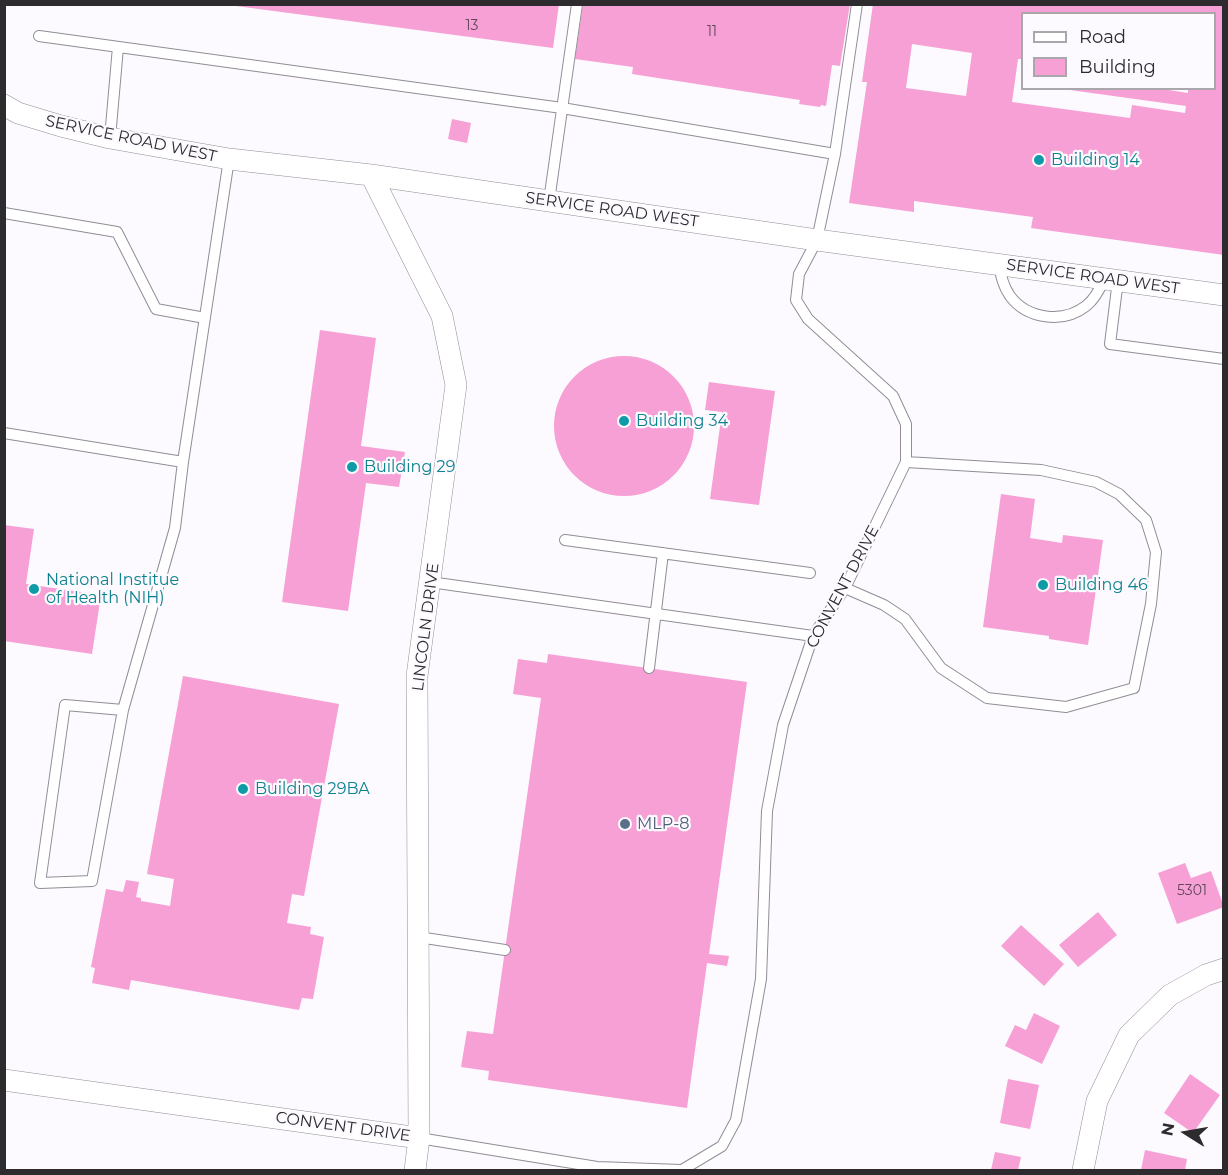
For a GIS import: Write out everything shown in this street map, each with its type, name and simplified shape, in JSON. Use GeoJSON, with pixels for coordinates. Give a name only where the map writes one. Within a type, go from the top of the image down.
{"type":"FeatureCollection","features":[{"type":"Feature","properties":{"kind":"street","name":"SERVICE ROAD WEST"},"geometry":{"type":"LineString","coordinates":[[4,105],[18,113],[110,138],[229,159],[372,175],[817,240],[1224,295]]}},
{"type":"Feature","properties":{"kind":"street","name":"LINCOLN DRIVE"},"geometry":{"type":"LineString","coordinates":[[372,175],[442,316],[456,385],[417,676],[419,1138],[415,1170]]}},
{"type":"Feature","properties":{"kind":"street"},"geometry":{"type":"LineString","coordinates":[[1083,1170],[1097,1101],[1129,1035],[1170,995],[1206,975],[1224,969]]}},
{"type":"Feature","properties":{"kind":"street","name":"CONVENT DRIVE"},"geometry":{"type":"LineString","coordinates":[[4,1080],[419,1138]]}},
{"type":"Feature","properties":{"kind":"lane"},"geometry":{"type":"LineString","coordinates":[[549,201],[577,4]]}},
{"type":"Feature","properties":{"kind":"lane","name":"CONVENT DRIVE"},"geometry":{"type":"LineString","coordinates":[[419,1138],[596,1169],[681,1170],[722,1146],[736,1120],[761,979],[767,811],[783,725],[813,636],[845,588],[906,462],[906,424],[893,396],[808,320],[796,300],[799,274],[817,240],[835,154],[857,4]]}},
{"type":"Feature","properties":{"kind":"lane"},"geometry":{"type":"LineString","coordinates":[[39,36],[562,108],[835,154]]}},
{"type":"Feature","properties":{"kind":"lane"},"geometry":{"type":"LineString","coordinates":[[110,138],[118,47]]}},
{"type":"Feature","properties":{"kind":"lane"},"geometry":{"type":"LineString","coordinates":[[123,710],[65,705],[40,883],[92,881],[123,710],[175,528],[229,159]]}},
{"type":"Feature","properties":{"kind":"lane"},"geometry":{"type":"LineString","coordinates":[[4,213],[117,232],[156,309],[205,318]]}},
{"type":"Feature","properties":{"kind":"lane"},"geometry":{"type":"LineString","coordinates":[[999,264],[1002,281],[1010,296],[1022,308],[1038,315],[1054,317],[1070,314],[1086,306],[1111,280]]}},
{"type":"Feature","properties":{"kind":"lane"},"geometry":{"type":"LineString","coordinates":[[1111,280],[1110,344],[1224,358]]}},
{"type":"Feature","properties":{"kind":"lane"},"geometry":{"type":"LineString","coordinates":[[4,433],[183,462]]}},
{"type":"Feature","properties":{"kind":"lane"},"geometry":{"type":"LineString","coordinates":[[845,588],[884,605],[905,619],[941,668],[987,698],[1066,707],[1134,688],[1150,604],[1156,552],[1146,520],[1119,494],[1096,482],[1041,470],[906,462]]}},
{"type":"Feature","properties":{"kind":"lane"},"geometry":{"type":"LineString","coordinates":[[565,540],[810,573]]}},
{"type":"Feature","properties":{"kind":"lane"},"geometry":{"type":"LineString","coordinates":[[649,668],[663,553]]}},
{"type":"Feature","properties":{"kind":"lane"},"geometry":{"type":"LineString","coordinates":[[430,582],[813,636]]}},
{"type":"Feature","properties":{"kind":"lane"},"geometry":{"type":"LineString","coordinates":[[418,937],[505,950]]}},
{"type":"Feature","properties":{"kind":"building"},"geometry":{"type":"Polygon","coordinates":[[[236,4],[559,4],[553,48],[236,6],[236,4]]]}},
{"type":"Feature","properties":{"kind":"building"},"geometry":{"type":"Polygon","coordinates":[[[583,4],[850,4],[840,66],[832,65],[826,106],[821,105],[820,107],[799,104],[800,100],[632,74],[633,67],[575,59],[583,4]]]}},
{"type":"Feature","properties":{"kind":"building","name":"Building 14"},"geometry":{"type":"Polygon","coordinates":[[[873,4],[1224,4],[1224,255],[1031,228],[1033,217],[914,201],[914,212],[849,203],[867,82],[862,82],[873,4]],[[912,44],[906,88],[966,96],[972,53],[912,44]]]}},
{"type":"Feature","properties":{"kind":"building"},"geometry":{"type":"Polygon","coordinates":[[[452,119],[471,123],[467,143],[448,139],[452,119]]]}},
{"type":"Feature","properties":{"kind":"building","name":"Building 29"},"geometry":{"type":"Polygon","coordinates":[[[320,330],[376,338],[361,446],[405,452],[399,487],[366,483],[348,611],[282,602],[320,330]]]}},
{"type":"Feature","properties":{"kind":"building","name":"Building 34"},"geometry":{"type":"Polygon","coordinates":[[[624,356],[651,362],[663,368],[673,377],[682,387],[688,399],[694,426],[688,453],[682,465],[673,475],[663,484],[651,490],[624,496],[597,490],[585,484],[575,475],[566,465],[560,453],[554,426],[560,399],[566,387],[575,377],[585,368],[597,362],[624,356]]]}},
{"type":"Feature","properties":{"kind":"building"},"geometry":{"type":"Polygon","coordinates":[[[709,382],[775,391],[759,505],[710,499],[722,412],[705,410],[709,382]]]}},
{"type":"Feature","properties":{"kind":"building","name":"Building 46"},"geometry":{"type":"Polygon","coordinates":[[[1001,494],[1035,499],[1030,538],[1062,543],[1063,535],[1103,540],[1088,645],[1049,639],[1049,636],[983,627],[1001,494]]]}},
{"type":"Feature","properties":{"kind":"building","name":"National Institue of Health (NIH)"},"geometry":{"type":"Polygon","coordinates":[[[4,525],[34,529],[26,584],[101,595],[92,654],[4,641],[4,525]]]}},
{"type":"Feature","properties":{"kind":"building","name":"MLP-8"},"geometry":{"type":"Polygon","coordinates":[[[548,654],[747,682],[709,954],[729,956],[727,966],[707,963],[687,1108],[488,1080],[489,1071],[461,1067],[467,1031],[493,1034],[541,698],[513,694],[518,659],[547,663],[548,654]]]}},
{"type":"Feature","properties":{"kind":"building","name":"Building 29BA"},"geometry":{"type":"Polygon","coordinates":[[[183,676],[339,704],[304,896],[292,894],[287,923],[311,927],[310,934],[324,937],[313,999],[302,998],[299,1010],[131,980],[129,990],[92,983],[95,968],[91,967],[106,889],[123,892],[126,880],[139,882],[136,897],[141,898],[141,901],[170,906],[174,879],[147,874],[183,676]]]}},
{"type":"Feature","properties":{"kind":"building"},"geometry":{"type":"Polygon","coordinates":[[[1185,863],[1191,878],[1211,871],[1224,907],[1177,924],[1158,873],[1185,863]]]}},
{"type":"Feature","properties":{"kind":"building"},"geometry":{"type":"Polygon","coordinates":[[[1098,912],[1117,935],[1078,967],[1059,945],[1098,912]]]}},
{"type":"Feature","properties":{"kind":"building"},"geometry":{"type":"Polygon","coordinates":[[[1021,925],[1064,964],[1044,986],[1001,946],[1021,925]]]}},
{"type":"Feature","properties":{"kind":"building"},"geometry":{"type":"Polygon","coordinates":[[[1034,1013],[1060,1026],[1042,1064],[1005,1046],[1015,1025],[1026,1030],[1034,1013]]]}},
{"type":"Feature","properties":{"kind":"building"},"geometry":{"type":"Polygon","coordinates":[[[1190,1074],[1220,1095],[1193,1133],[1164,1113],[1190,1074]]]}},
{"type":"Feature","properties":{"kind":"building"},"geometry":{"type":"Polygon","coordinates":[[[1008,1079],[1039,1085],[1030,1129],[1000,1123],[1008,1079]]]}},
{"type":"Feature","properties":{"kind":"building"},"geometry":{"type":"Polygon","coordinates":[[[1145,1150],[1187,1159],[1185,1170],[1141,1170],[1145,1150]]]}},
{"type":"Feature","properties":{"kind":"building"},"geometry":{"type":"Polygon","coordinates":[[[995,1152],[1021,1157],[1018,1170],[991,1170],[995,1152]]]}},
{"type":"Feature","properties":{"kind":"place","name":"Building 14"},"geometry":{"type":"Point","coordinates":[1039,160]}},
{"type":"Feature","properties":{"kind":"place","name":"Building 34"},"geometry":{"type":"Point","coordinates":[624,421]}},
{"type":"Feature","properties":{"kind":"place","name":"Building 29"},"geometry":{"type":"Point","coordinates":[352,467]}},
{"type":"Feature","properties":{"kind":"place","name":"Building 46"},"geometry":{"type":"Point","coordinates":[1043,585]}},
{"type":"Feature","properties":{"kind":"place","name":"National Institue of Health (NIH)"},"geometry":{"type":"Point","coordinates":[34,589]}},
{"type":"Feature","properties":{"kind":"place","name":"Building 29BA"},"geometry":{"type":"Point","coordinates":[243,789]}},
{"type":"Feature","properties":{"kind":"place","name":"MLP-8"},"geometry":{"type":"Point","coordinates":[625,824]}}]}
